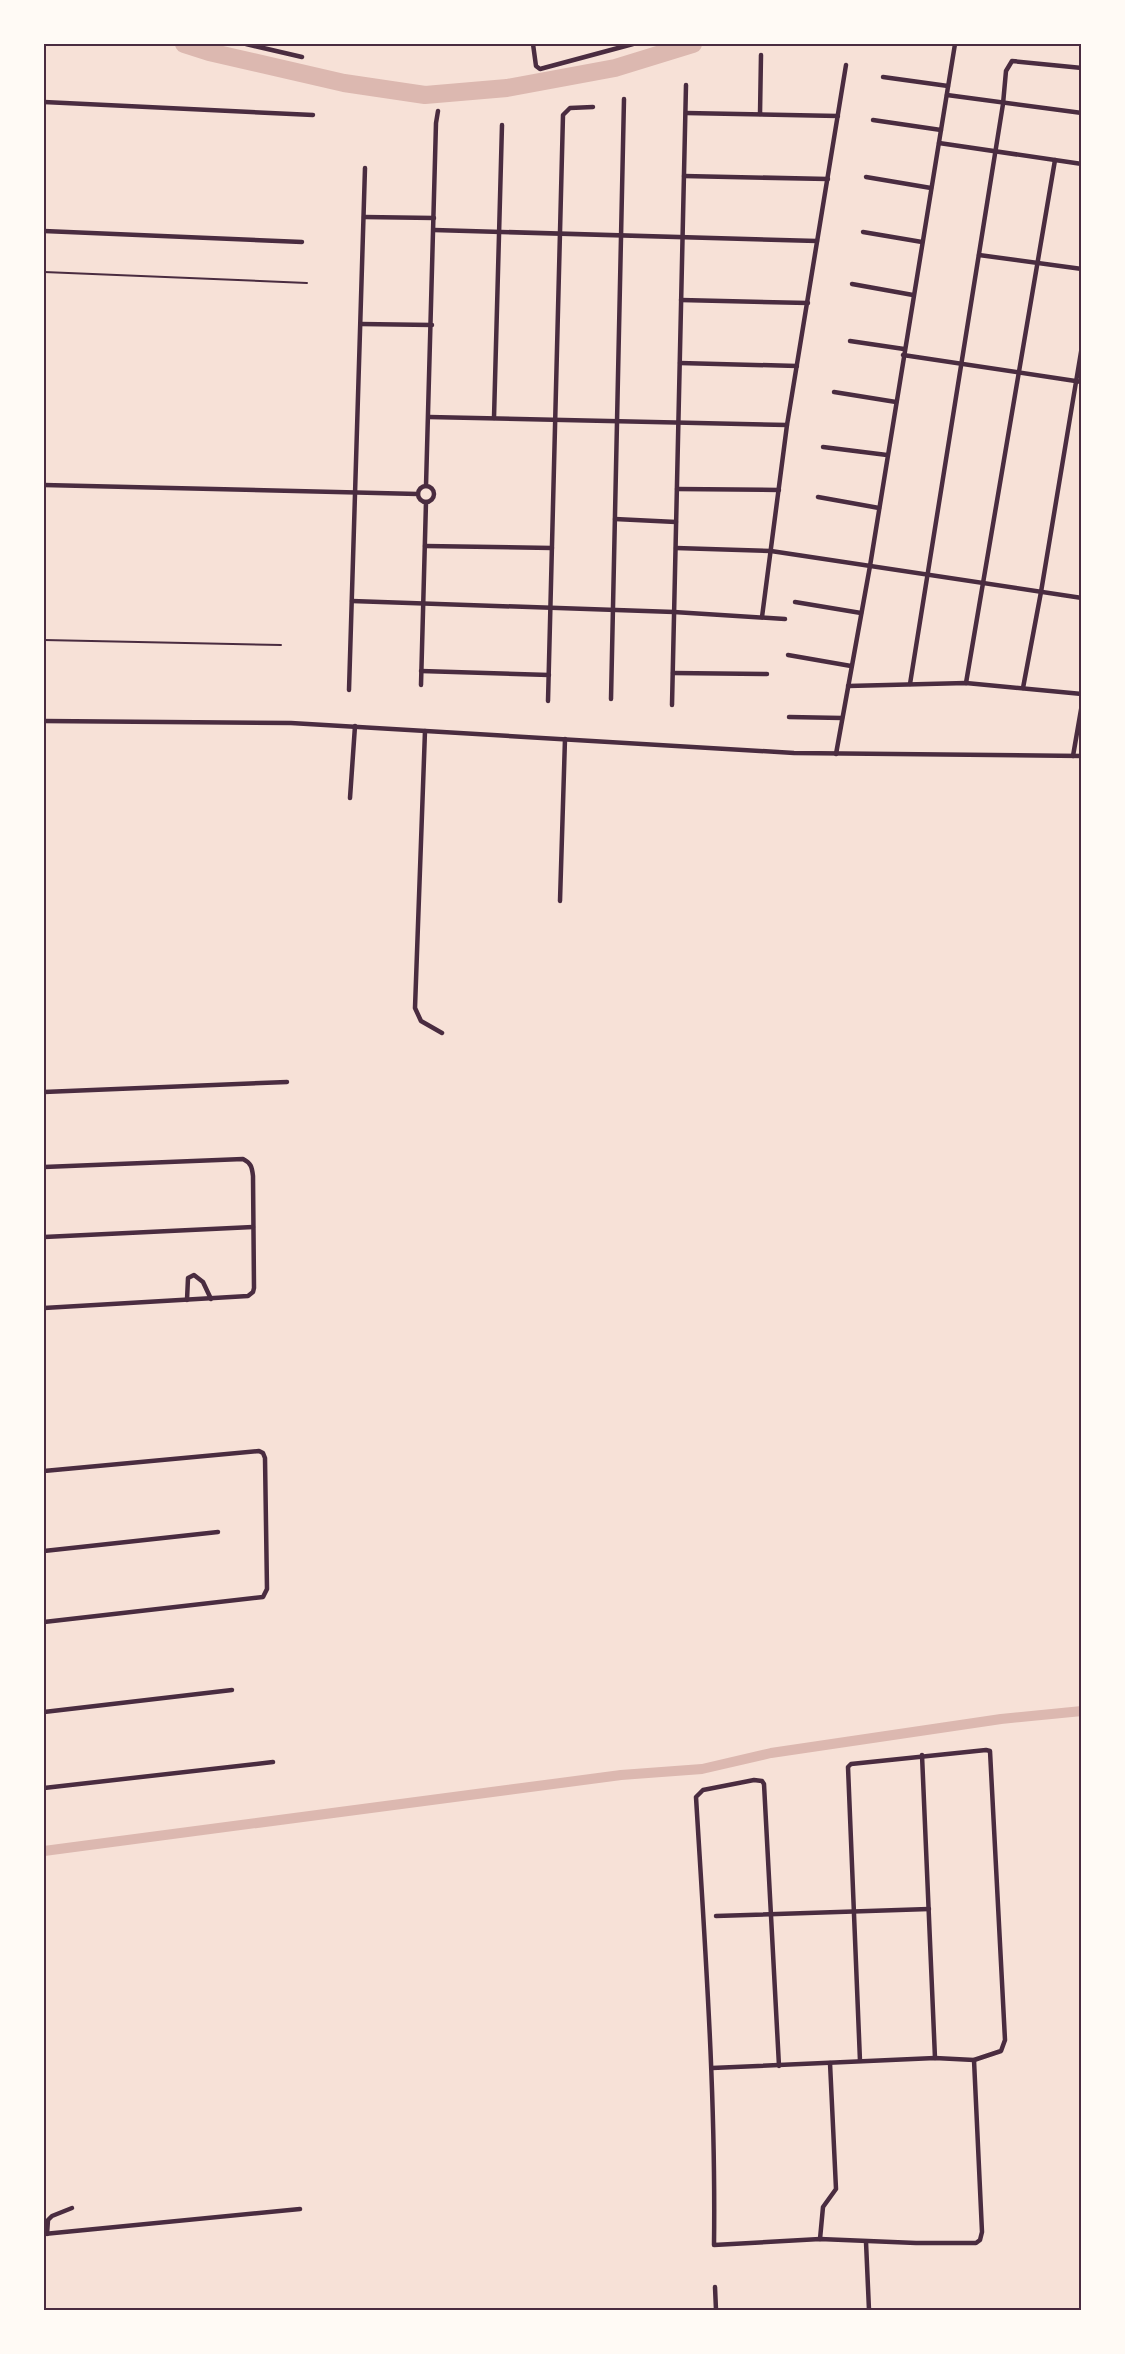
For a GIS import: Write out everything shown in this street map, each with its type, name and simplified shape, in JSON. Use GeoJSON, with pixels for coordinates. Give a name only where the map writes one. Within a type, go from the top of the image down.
{"type":"FeatureCollection","features":[{"type":"Feature","properties":{"kind":"street"},"geometry":{"type":"LineString","coordinates":[[248,44],[302,57]]}},
{"type":"Feature","properties":{"kind":"street"},"geometry":{"type":"LineString","coordinates":[[534,44],[536,66],[540,69],[611,46],[633,44]]}},
{"type":"Feature","properties":{"kind":"street"},"geometry":{"type":"LineString","coordinates":[[836,754],[870,566],[956,44]]}},
{"type":"Feature","properties":{"kind":"street"},"geometry":{"type":"LineString","coordinates":[[760,114],[761,55]]}},
{"type":"Feature","properties":{"kind":"street"},"geometry":{"type":"LineString","coordinates":[[910,684],[1004,104],[1006,71],[1012,61],[1082,68]]}},
{"type":"Feature","properties":{"kind":"street"},"geometry":{"type":"LineString","coordinates":[[762,617],[788,425],[846,65]]}},
{"type":"Feature","properties":{"kind":"street"},"geometry":{"type":"LineString","coordinates":[[883,76],[948,86]]}},
{"type":"Feature","properties":{"kind":"street"},"geometry":{"type":"LineString","coordinates":[[672,705],[686,85]]}},
{"type":"Feature","properties":{"kind":"street"},"geometry":{"type":"LineString","coordinates":[[947,95],[1082,113]]}},
{"type":"Feature","properties":{"kind":"street"},"geometry":{"type":"LineString","coordinates":[[611,699],[624,99]]}},
{"type":"Feature","properties":{"kind":"street"},"geometry":{"type":"LineString","coordinates":[[44,102],[313,115]]}},
{"type":"Feature","properties":{"kind":"street"},"geometry":{"type":"LineString","coordinates":[[548,701],[563,115],[570,108],[593,107]]}},
{"type":"Feature","properties":{"kind":"street"},"geometry":{"type":"LineString","coordinates":[[426,486],[438,111]]}},
{"type":"Feature","properties":{"kind":"street"},"geometry":{"type":"LineString","coordinates":[[686,112],[838,117]]}},
{"type":"Feature","properties":{"kind":"street"},"geometry":{"type":"LineString","coordinates":[[873,120],[941,130]]}},
{"type":"Feature","properties":{"kind":"street"},"geometry":{"type":"LineString","coordinates":[[494,418],[502,125]]}},
{"type":"Feature","properties":{"kind":"street"},"geometry":{"type":"LineString","coordinates":[[939,143],[1082,164]]}},
{"type":"Feature","properties":{"kind":"street"},"geometry":{"type":"LineString","coordinates":[[966,683],[985,583],[1055,160]]}},
{"type":"Feature","properties":{"kind":"street"},"geometry":{"type":"LineString","coordinates":[[349,690],[357,493],[365,168]]}},
{"type":"Feature","properties":{"kind":"street"},"geometry":{"type":"LineString","coordinates":[[684,176],[828,180]]}},
{"type":"Feature","properties":{"kind":"street"},"geometry":{"type":"LineString","coordinates":[[866,177],[931,188]]}},
{"type":"Feature","properties":{"kind":"street"},"geometry":{"type":"LineString","coordinates":[[364,216],[434,218]]}},
{"type":"Feature","properties":{"kind":"street"},"geometry":{"type":"LineString","coordinates":[[434,230],[818,241]]}},
{"type":"Feature","properties":{"kind":"street"},"geometry":{"type":"LineString","coordinates":[[44,231],[302,242]]}},
{"type":"Feature","properties":{"kind":"street"},"geometry":{"type":"LineString","coordinates":[[863,232],[922,242]]}},
{"type":"Feature","properties":{"kind":"street"},"geometry":{"type":"LineString","coordinates":[[979,255],[1082,269]]}},
{"type":"Feature","properties":{"kind":"street"},"geometry":{"type":"LineString","coordinates":[[852,284],[913,295]]}},
{"type":"Feature","properties":{"kind":"street"},"geometry":{"type":"LineString","coordinates":[[681,300],[807,303]]}},
{"type":"Feature","properties":{"kind":"street"},"geometry":{"type":"LineString","coordinates":[[361,324],[432,325]]}},
{"type":"Feature","properties":{"kind":"street"},"geometry":{"type":"LineString","coordinates":[[850,341],[962,364],[1078,381]]}},
{"type":"Feature","properties":{"kind":"street"},"geometry":{"type":"LineString","coordinates":[[1023,688],[1078,381],[1082,346]]}},
{"type":"Feature","properties":{"kind":"street"},"geometry":{"type":"LineString","coordinates":[[680,363],[797,366]]}},
{"type":"Feature","properties":{"kind":"street"},"geometry":{"type":"LineString","coordinates":[[834,392],[896,402]]}},
{"type":"Feature","properties":{"kind":"street"},"geometry":{"type":"LineString","coordinates":[[429,417],[788,425]]}},
{"type":"Feature","properties":{"kind":"street"},"geometry":{"type":"LineString","coordinates":[[824,447],[887,455]]}},
{"type":"Feature","properties":{"kind":"street"},"geometry":{"type":"LineString","coordinates":[[44,485],[418,494]]}},
{"type":"Feature","properties":{"kind":"street"},"geometry":{"type":"LineString","coordinates":[[418,494],[419,490],[426,486]]}},
{"type":"Feature","properties":{"kind":"street"},"geometry":{"type":"LineString","coordinates":[[426,486],[430,487],[434,494],[430,501],[426,502]]}},
{"type":"Feature","properties":{"kind":"street"},"geometry":{"type":"LineString","coordinates":[[677,489],[779,490]]}},
{"type":"Feature","properties":{"kind":"street"},"geometry":{"type":"LineString","coordinates":[[418,494],[422,501],[426,502]]}},
{"type":"Feature","properties":{"kind":"street"},"geometry":{"type":"LineString","coordinates":[[818,497],[879,508]]}},
{"type":"Feature","properties":{"kind":"street"},"geometry":{"type":"LineString","coordinates":[[421,685],[426,502]]}},
{"type":"Feature","properties":{"kind":"street"},"geometry":{"type":"LineString","coordinates":[[615,519],[676,522]]}},
{"type":"Feature","properties":{"kind":"street"},"geometry":{"type":"LineString","coordinates":[[425,546],[552,548]]}},
{"type":"Feature","properties":{"kind":"street"},"geometry":{"type":"LineString","coordinates":[[676,548],[771,551],[1082,598]]}},
{"type":"Feature","properties":{"kind":"street"},"geometry":{"type":"LineString","coordinates":[[352,602],[674,612],[785,619]]}},
{"type":"Feature","properties":{"kind":"street"},"geometry":{"type":"LineString","coordinates":[[795,602],[861,613]]}},
{"type":"Feature","properties":{"kind":"street"},"geometry":{"type":"LineString","coordinates":[[788,655],[851,666]]}},
{"type":"Feature","properties":{"kind":"street"},"geometry":{"type":"LineString","coordinates":[[422,671],[549,675]]}},
{"type":"Feature","properties":{"kind":"street"},"geometry":{"type":"LineString","coordinates":[[673,673],[767,674]]}},
{"type":"Feature","properties":{"kind":"street"},"geometry":{"type":"LineString","coordinates":[[848,686],[966,683],[1082,694]]}},
{"type":"Feature","properties":{"kind":"street"},"geometry":{"type":"LineString","coordinates":[[1073,756],[1082,704]]}},
{"type":"Feature","properties":{"kind":"street"},"geometry":{"type":"LineString","coordinates":[[789,717],[842,718]]}},
{"type":"Feature","properties":{"kind":"street"},"geometry":{"type":"LineString","coordinates":[[44,721],[291,723],[704,749],[836,754],[1082,756]]}},
{"type":"Feature","properties":{"kind":"street"},"geometry":{"type":"LineString","coordinates":[[350,798],[355,726]]}},
{"type":"Feature","properties":{"kind":"street"},"geometry":{"type":"LineString","coordinates":[[425,731],[415,1008],[421,1021],[442,1033]]}},
{"type":"Feature","properties":{"kind":"street"},"geometry":{"type":"LineString","coordinates":[[560,901],[565,739]]}},
{"type":"Feature","properties":{"kind":"street"},"geometry":{"type":"LineString","coordinates":[[44,1092],[287,1082]]}},
{"type":"Feature","properties":{"kind":"street"},"geometry":{"type":"LineString","coordinates":[[44,1167],[243,1159],[250,1163],[253,1176],[254,1288],[248,1296],[44,1308]]}},
{"type":"Feature","properties":{"kind":"street"},"geometry":{"type":"LineString","coordinates":[[44,1237],[253,1227]]}},
{"type":"Feature","properties":{"kind":"street"},"geometry":{"type":"LineString","coordinates":[[187,1300],[188,1278],[194,1275],[203,1282],[211,1299]]}},
{"type":"Feature","properties":{"kind":"street"},"geometry":{"type":"LineString","coordinates":[[44,1471],[261,1451],[265,1458],[267,1589],[260,1598],[44,1622]]}},
{"type":"Feature","properties":{"kind":"street"},"geometry":{"type":"LineString","coordinates":[[44,1551],[218,1532]]}},
{"type":"Feature","properties":{"kind":"street"},"geometry":{"type":"LineString","coordinates":[[44,1712],[232,1690]]}},
{"type":"Feature","properties":{"kind":"street"},"geometry":{"type":"LineString","coordinates":[[712,2068],[935,2058],[974,2060],[1001,2051],[1005,2040],[991,1755],[986,1750],[922,1755],[851,1764],[848,1767],[860,2061]]}},
{"type":"Feature","properties":{"kind":"street"},"geometry":{"type":"LineString","coordinates":[[922,1755],[935,2058]]}},
{"type":"Feature","properties":{"kind":"street"},"geometry":{"type":"LineString","coordinates":[[44,1788],[273,1762]]}},
{"type":"Feature","properties":{"kind":"street"},"geometry":{"type":"LineString","coordinates":[[779,2066],[764,1784],[762,1781],[754,1780],[703,1790],[696,1797],[712,2068],[714,2245],[820,2240],[976,2242],[981,2238],[974,2060]]}},
{"type":"Feature","properties":{"kind":"street"},"geometry":{"type":"LineString","coordinates":[[716,1917],[928,1908]]}},
{"type":"Feature","properties":{"kind":"street"},"geometry":{"type":"LineString","coordinates":[[820,2240],[823,2207],[836,2189],[830,2063]]}},
{"type":"Feature","properties":{"kind":"street"},"geometry":{"type":"LineString","coordinates":[[72,2208],[52,2216],[48,2220],[45,2234],[300,2209]]}},
{"type":"Feature","properties":{"kind":"street"},"geometry":{"type":"LineString","coordinates":[[866,2242],[869,2310]]}},
{"type":"Feature","properties":{"kind":"street"},"geometry":{"type":"LineString","coordinates":[[715,2287],[716,2310]]}},
{"type":"Feature","properties":{"kind":"lane"},"geometry":{"type":"LineString","coordinates":[[44,272],[307,283]]}},
{"type":"Feature","properties":{"kind":"lane"},"geometry":{"type":"LineString","coordinates":[[44,640],[281,645]]}},
{"type":"Feature","properties":{"kind":"waterway"},"geometry":{"type":"LineString","coordinates":[[184,44],[209,52],[344,83],[425,95],[507,88],[615,68],[693,44]]}},
{"type":"Feature","properties":{"kind":"waterway"},"geometry":{"type":"LineString","coordinates":[[44,1851],[621,1775],[702,1769],[771,1753],[1001,1719],[1082,1711]]}}]}
